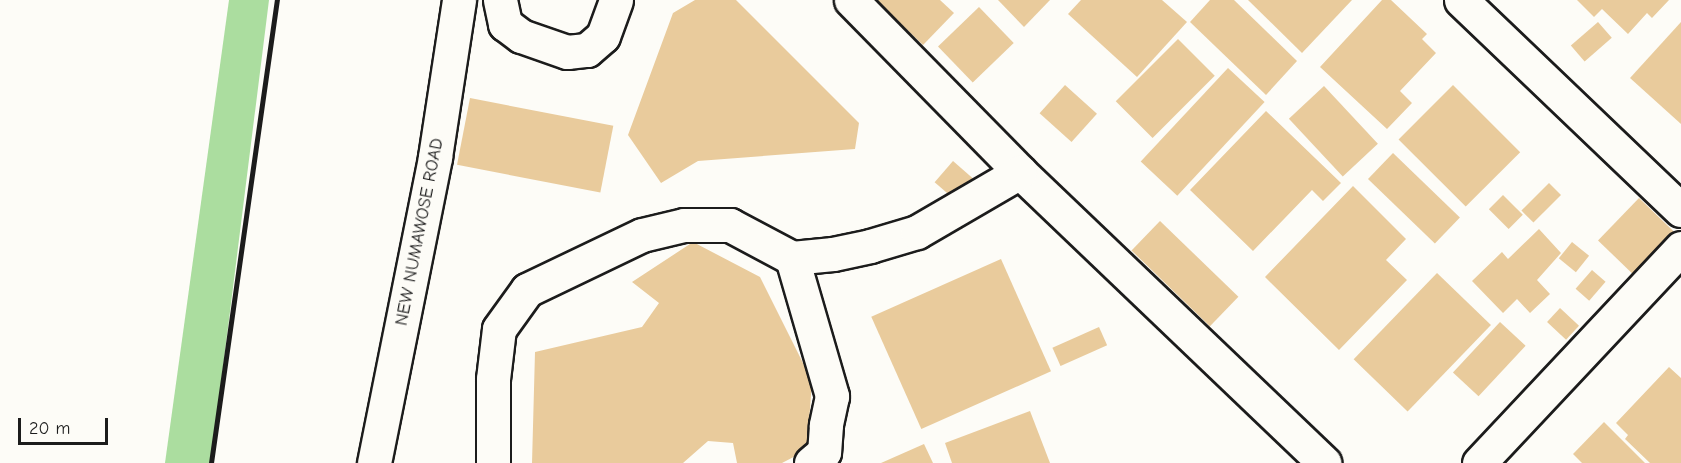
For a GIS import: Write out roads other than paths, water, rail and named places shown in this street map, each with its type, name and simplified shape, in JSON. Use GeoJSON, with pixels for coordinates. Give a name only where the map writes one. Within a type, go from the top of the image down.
{"type":"FeatureCollection","features":[{"type":"Feature","properties":{"kind":"street","name":"NEW NUMAWOSE ROAD"},"geometry":{"type":"LineString","coordinates":[[374,463],[435,157],[459,0]]}},
{"type":"Feature","properties":{"kind":"street"},"geometry":{"type":"LineString","coordinates":[[500,0],[505,24],[521,36],[567,52],[587,50],[603,36],[616,0]]}},
{"type":"Feature","properties":{"kind":"street"},"geometry":{"type":"LineString","coordinates":[[851,0],[1020,172],[1324,463]]}},
{"type":"Feature","properties":{"kind":"street"},"geometry":{"type":"LineString","coordinates":[[1461,0],[1681,210]]}},
{"type":"Feature","properties":{"kind":"street"},"geometry":{"type":"LineString","coordinates":[[493,463],[493,379],[499,329],[527,290],[642,235],[684,225],[730,225],[792,258],[833,254],[917,232],[1020,172]]}},
{"type":"Feature","properties":{"kind":"street"},"geometry":{"type":"LineString","coordinates":[[1479,463],[1681,248]]}},
{"type":"Feature","properties":{"kind":"street"},"geometry":{"type":"LineString","coordinates":[[792,258],[832,396],[826,425],[824,452],[811,463]]}},
{"type":"Feature","properties":{"kind":"railway"},"geometry":{"type":"LineString","coordinates":[[211,463],[277,0]]}}]}
